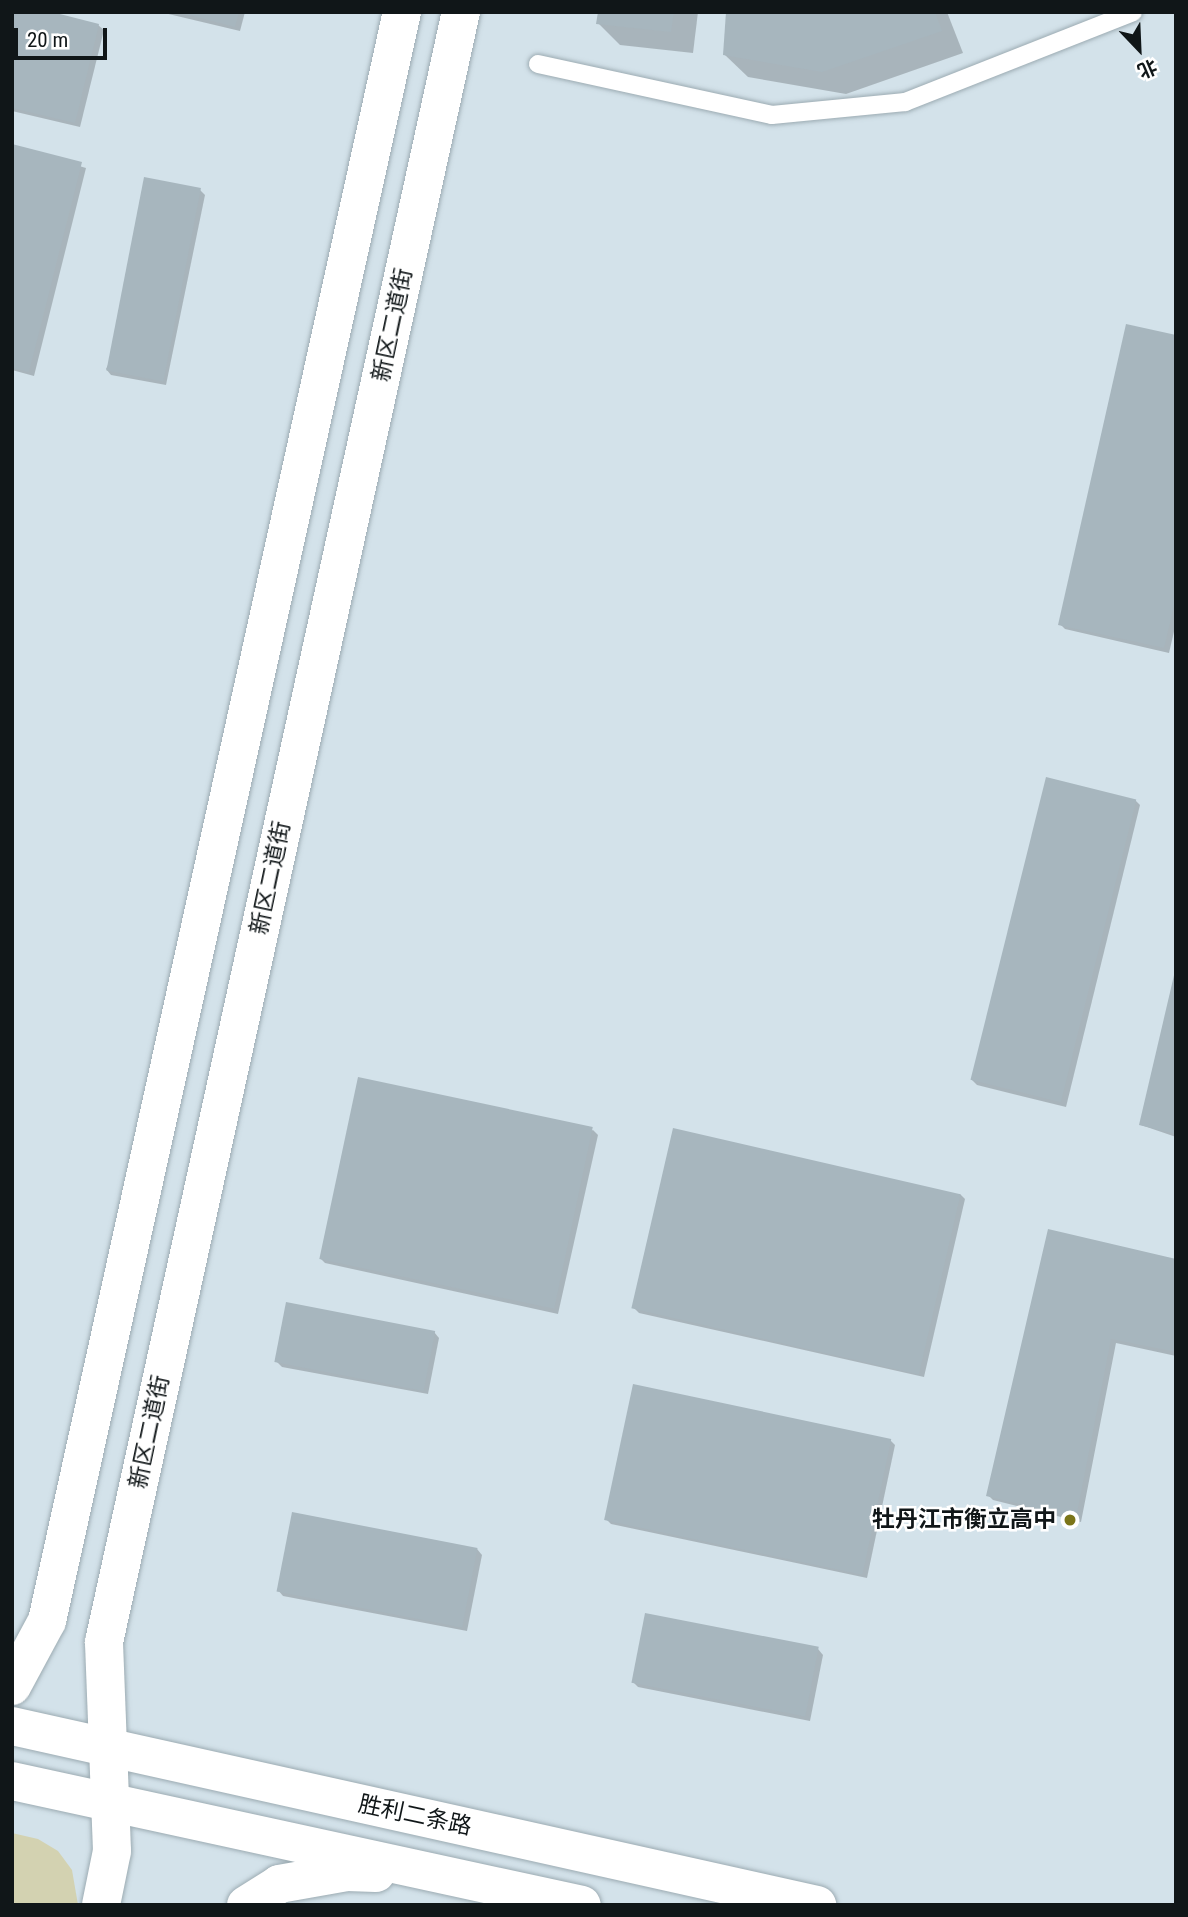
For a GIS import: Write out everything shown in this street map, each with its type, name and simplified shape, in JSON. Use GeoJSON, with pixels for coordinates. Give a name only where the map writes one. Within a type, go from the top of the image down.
{"type":"FeatureCollection","features":[{"type":"Feature","properties":{"kind":"main road"},"geometry":{"type":"LineString","coordinates":[[12,1686],[47,1621],[402,12]]}},
{"type":"Feature","properties":{"kind":"main road","name":"新区二道街"},"geometry":{"type":"LineString","coordinates":[[101,1905],[112,1851],[105,1747],[104,1642],[461,12]]}},
{"type":"Feature","properties":{"kind":"main road","name":"胜利二条路"},"geometry":{"type":"LineString","coordinates":[[12,1726],[817,1905]]}},
{"type":"Feature","properties":{"kind":"main road"},"geometry":{"type":"LineString","coordinates":[[12,1781],[582,1905]]}},
{"type":"Feature","properties":{"kind":"main road"},"geometry":{"type":"LineString","coordinates":[[246,1905],[279,1884],[346,1872],[447,1874]]}},
{"type":"Feature","properties":{"kind":"lane"},"geometry":{"type":"LineString","coordinates":[[538,64],[772,115],[905,102],[1133,12]]}},
{"type":"Feature","properties":{"kind":"green space"},"geometry":{"type":"Polygon","coordinates":[[[12,1833],[38,1839],[58,1851],[72,1870],[78,1905],[12,1905],[12,1833]]]}},
{"type":"Feature","properties":{"kind":"building"},"geometry":{"type":"Polygon","coordinates":[[[12,12],[52,12],[99,24],[75,123],[12,108],[12,12]]]}},
{"type":"Feature","properties":{"kind":"building"},"geometry":{"type":"Polygon","coordinates":[[[177,12],[239,12],[235,27],[177,12]]]}},
{"type":"Feature","properties":{"kind":"building"},"geometry":{"type":"Polygon","coordinates":[[[598,12],[674,12],[671,32],[596,24],[598,12]]]}},
{"type":"Feature","properties":{"kind":"building"},"geometry":{"type":"Polygon","coordinates":[[[726,12],[935,12],[942,31],[822,72],[723,55],[726,12]]]}},
{"type":"Feature","properties":{"kind":"building"},"geometry":{"type":"Polygon","coordinates":[[[12,144],[82,162],[29,372],[12,368],[12,144]]]}},
{"type":"Feature","properties":{"kind":"building"},"geometry":{"type":"Polygon","coordinates":[[[144,177],[201,188],[163,381],[106,370],[144,177]]]}},
{"type":"Feature","properties":{"kind":"building"},"geometry":{"type":"Polygon","coordinates":[[[1126,324],[1176,335],[1176,597],[1164,648],[1058,625],[1126,324]]]}},
{"type":"Feature","properties":{"kind":"building"},"geometry":{"type":"Polygon","coordinates":[[[1046,777],[1136,799],[1061,1102],[971,1080],[1046,777]]]}},
{"type":"Feature","properties":{"kind":"building"},"geometry":{"type":"Polygon","coordinates":[[[1176,971],[1176,1134],[1139,1125],[1176,971]]]}},
{"type":"Feature","properties":{"kind":"building"},"geometry":{"type":"Polygon","coordinates":[[[358,1077],[593,1127],[554,1309],[319,1259],[358,1077]]]}},
{"type":"Feature","properties":{"kind":"building"},"geometry":{"type":"Polygon","coordinates":[[[673,1128],[960,1194],[919,1375],[631,1308],[673,1128]]]}},
{"type":"Feature","properties":{"kind":"building"},"geometry":{"type":"Polygon","coordinates":[[[1048,1229],[1176,1259],[1176,1352],[1111,1339],[1076,1518],[986,1496],[1048,1229]]]}},
{"type":"Feature","properties":{"kind":"building"},"geometry":{"type":"Polygon","coordinates":[[[286,1302],[435,1331],[424,1391],[274,1362],[286,1302]]]}},
{"type":"Feature","properties":{"kind":"building"},"geometry":{"type":"Polygon","coordinates":[[[633,1384],[891,1439],[862,1575],[604,1520],[633,1384]]]}},
{"type":"Feature","properties":{"kind":"building"},"geometry":{"type":"Polygon","coordinates":[[[292,1512],[478,1548],[462,1628],[277,1592],[292,1512]]]}},
{"type":"Feature","properties":{"kind":"building"},"geometry":{"type":"Polygon","coordinates":[[[645,1613],[819,1647],[805,1716],[631,1683],[645,1613]]]}},
{"type":"Feature","properties":{"kind":"place","name":"牡丹江市衡立高中"},"geometry":{"type":"Point","coordinates":[1070,1520]}}]}
